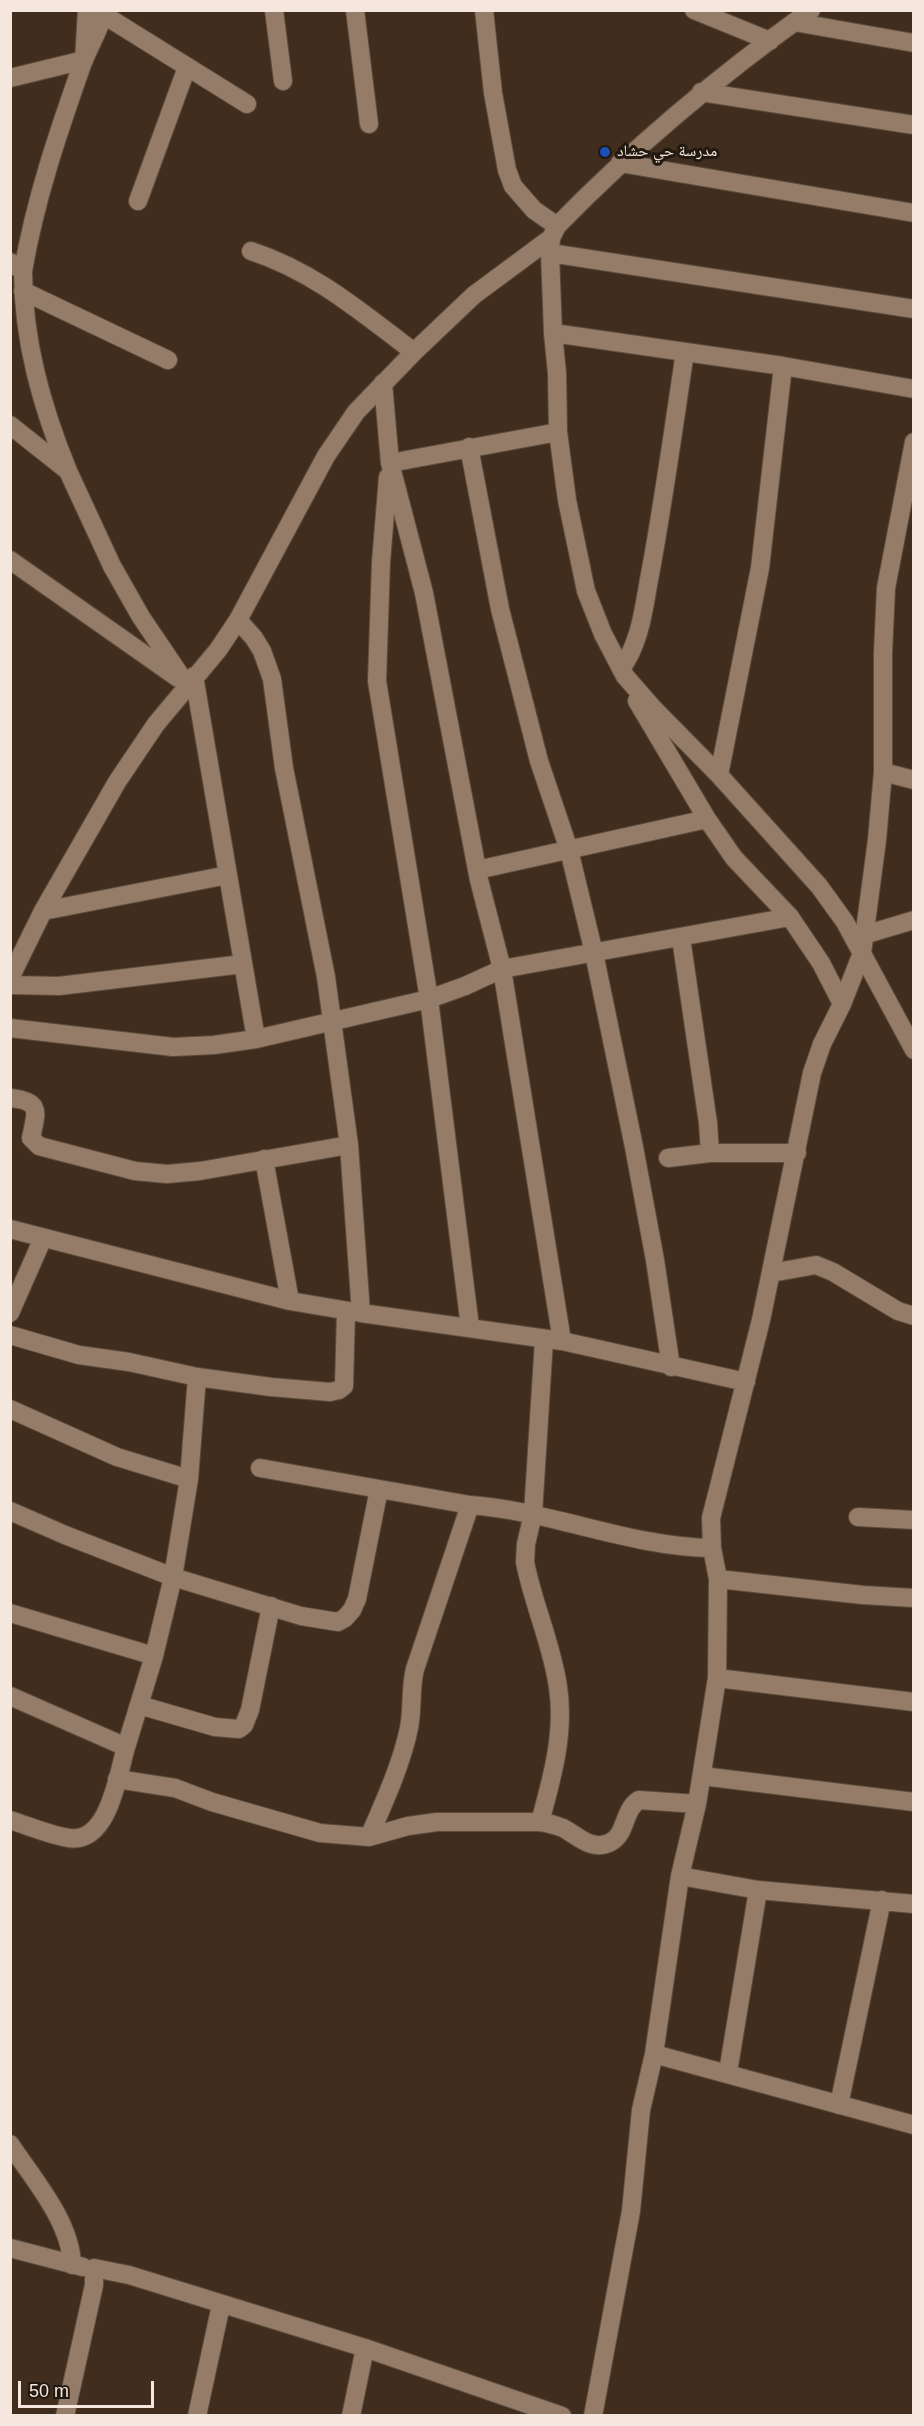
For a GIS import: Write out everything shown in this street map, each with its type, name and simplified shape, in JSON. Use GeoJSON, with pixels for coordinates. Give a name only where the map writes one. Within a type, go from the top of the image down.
{"type":"FeatureCollection","features":[{"type":"Feature","properties":{"kind":"street"},"geometry":{"type":"LineString","coordinates":[[274,10],[284,81]]}},
{"type":"Feature","properties":{"kind":"street"},"geometry":{"type":"LineString","coordinates":[[356,10],[369,124]]}},
{"type":"Feature","properties":{"kind":"street"},"geometry":{"type":"LineString","coordinates":[[484,10],[493,93],[510,178],[513,186],[534,210],[553,239],[553,333],[557,373],[558,432],[567,500],[586,591],[623,672],[674,766],[706,819],[734,858],[790,917],[821,963],[842,1004]]}},
{"type":"Feature","properties":{"kind":"street"},"geometry":{"type":"LineString","coordinates":[[694,10],[770,41]]}},
{"type":"Feature","properties":{"kind":"street"},"geometry":{"type":"LineString","coordinates":[[10,978],[43,911],[117,782],[156,724],[218,650],[238,620],[326,456],[356,412],[382,383],[474,295],[553,239],[620,163],[701,92],[811,10]]}},
{"type":"Feature","properties":{"kind":"street"},"geometry":{"type":"LineString","coordinates":[[247,104],[99,12],[44,179],[29,233],[16,267],[23,291],[31,358],[47,418],[68,471],[112,566],[141,617],[191,680],[256,1040]]}},
{"type":"Feature","properties":{"kind":"street"},"geometry":{"type":"LineString","coordinates":[[794,22],[914,43]]}},
{"type":"Feature","properties":{"kind":"street"},"geometry":{"type":"LineString","coordinates":[[10,78],[84,60]]}},
{"type":"Feature","properties":{"kind":"street"},"geometry":{"type":"LineString","coordinates":[[138,201],[187,67]]}},
{"type":"Feature","properties":{"kind":"street"},"geometry":{"type":"LineString","coordinates":[[701,92],[914,125]]}},
{"type":"Feature","properties":{"kind":"street"},"geometry":{"type":"LineString","coordinates":[[620,163],[914,213]]}},
{"type":"Feature","properties":{"kind":"street"},"geometry":{"type":"LineString","coordinates":[[553,239],[914,309]]}},
{"type":"Feature","properties":{"kind":"street"},"geometry":{"type":"LineString","coordinates":[[251,251],[276,259],[324,284],[414,352]]}},
{"type":"Feature","properties":{"kind":"street"},"geometry":{"type":"LineString","coordinates":[[23,291],[168,360]]}},
{"type":"Feature","properties":{"kind":"street"},"geometry":{"type":"LineString","coordinates":[[553,333],[783,366],[914,389]]}},
{"type":"Feature","properties":{"kind":"street"},"geometry":{"type":"LineString","coordinates":[[623,672],[638,636],[658,530],[684,352]]}},
{"type":"Feature","properties":{"kind":"street"},"geometry":{"type":"LineString","coordinates":[[719,775],[760,568],[783,366]]}},
{"type":"Feature","properties":{"kind":"street"},"geometry":{"type":"LineString","coordinates":[[382,383],[390,463],[424,593],[477,870],[502,969],[553,1340],[533,1514],[526,1544],[525,1562],[558,1687],[559,1721],[555,1770],[540,1822]]}},
{"type":"Feature","properties":{"kind":"street"},"geometry":{"type":"LineString","coordinates":[[10,425],[68,471]]}},
{"type":"Feature","properties":{"kind":"street"},"geometry":{"type":"LineString","coordinates":[[390,463],[558,432]]}},
{"type":"Feature","properties":{"kind":"street"},"geometry":{"type":"LineString","coordinates":[[592,2415],[631,2211],[641,2110],[654,2054],[680,1876],[697,1804],[717,1678],[718,1579],[711,1530],[714,1506],[771,1274],[813,1073],[822,1044],[842,1004],[862,953],[877,840],[883,772],[883,653],[886,588],[905,540],[914,442]]}},
{"type":"Feature","properties":{"kind":"street"},"geometry":{"type":"LineString","coordinates":[[470,447],[503,620],[539,761],[569,850],[594,952],[655,1260],[671,1367]]}},
{"type":"Feature","properties":{"kind":"street"},"geometry":{"type":"LineString","coordinates":[[390,463],[381,562],[377,681],[429,999],[470,1327]]}},
{"type":"Feature","properties":{"kind":"street"},"geometry":{"type":"LineString","coordinates":[[10,560],[191,680]]}},
{"type":"Feature","properties":{"kind":"street"},"geometry":{"type":"LineString","coordinates":[[10,1335],[63,1351],[197,1377],[296,1390],[330,1392],[344,1386],[353,1312],[348,1145],[330,1023],[326,977],[284,768],[272,679],[262,651],[238,620]]}},
{"type":"Feature","properties":{"kind":"street"},"geometry":{"type":"LineString","coordinates":[[623,672],[652,707],[719,775],[819,886],[845,922],[914,1050]]}},
{"type":"Feature","properties":{"kind":"street"},"geometry":{"type":"LineString","coordinates":[[883,772],[914,780]]}},
{"type":"Feature","properties":{"kind":"street"},"geometry":{"type":"LineString","coordinates":[[477,870],[706,819]]}},
{"type":"Feature","properties":{"kind":"street"},"geometry":{"type":"LineString","coordinates":[[43,911],[228,875]]}},
{"type":"Feature","properties":{"kind":"street"},"geometry":{"type":"LineString","coordinates":[[10,1028],[173,1047],[256,1040],[429,999],[502,969],[790,917]]}},
{"type":"Feature","properties":{"kind":"street"},"geometry":{"type":"LineString","coordinates":[[864,935],[914,920]]}},
{"type":"Feature","properties":{"kind":"street"},"geometry":{"type":"LineString","coordinates":[[681,938],[708,1123],[710,1153]]}},
{"type":"Feature","properties":{"kind":"street"},"geometry":{"type":"LineString","coordinates":[[10,985],[59,987],[243,964]]}},
{"type":"Feature","properties":{"kind":"street"},"geometry":{"type":"LineString","coordinates":[[10,1098],[29,1102],[36,1110],[31,1138],[39,1146],[135,1171],[167,1174],[200,1171],[348,1145]]}},
{"type":"Feature","properties":{"kind":"street"},"geometry":{"type":"LineString","coordinates":[[668,1158],[710,1153],[797,1153]]}},
{"type":"Feature","properties":{"kind":"street"},"geometry":{"type":"LineString","coordinates":[[264,1159],[290,1301]]}},
{"type":"Feature","properties":{"kind":"street"},"geometry":{"type":"LineString","coordinates":[[10,1229],[290,1301],[553,1340],[746,1382]]}},
{"type":"Feature","properties":{"kind":"street"},"geometry":{"type":"LineString","coordinates":[[10,1312],[43,1238]]}},
{"type":"Feature","properties":{"kind":"street"},"geometry":{"type":"LineString","coordinates":[[771,1274],[816,1265],[833,1272],[898,1311],[914,1316]]}},
{"type":"Feature","properties":{"kind":"street"},"geometry":{"type":"LineString","coordinates":[[10,1820],[70,1838],[86,1836],[103,1819],[154,1656],[173,1577],[189,1479],[197,1377]]}},
{"type":"Feature","properties":{"kind":"street"},"geometry":{"type":"LineString","coordinates":[[10,1409],[117,1457],[189,1479]]}},
{"type":"Feature","properties":{"kind":"street"},"geometry":{"type":"LineString","coordinates":[[260,1468],[470,1505],[501,1507],[672,1545],[712,1548]]}},
{"type":"Feature","properties":{"kind":"street"},"geometry":{"type":"LineString","coordinates":[[10,1511],[64,1535],[173,1577],[327,1622],[338,1622],[345,1618],[357,1599],[379,1489]]}},
{"type":"Feature","properties":{"kind":"street"},"geometry":{"type":"LineString","coordinates":[[369,1837],[403,1754],[409,1728],[415,1668],[470,1505]]}},
{"type":"Feature","properties":{"kind":"street"},"geometry":{"type":"LineString","coordinates":[[858,1517],[914,1520]]}},
{"type":"Feature","properties":{"kind":"street"},"geometry":{"type":"LineString","coordinates":[[718,1579],[914,1598]]}},
{"type":"Feature","properties":{"kind":"street"},"geometry":{"type":"LineString","coordinates":[[139,1705],[215,1727],[239,1729],[244,1725],[250,1710],[271,1606]]}},
{"type":"Feature","properties":{"kind":"street"},"geometry":{"type":"LineString","coordinates":[[10,1613],[154,1656]]}},
{"type":"Feature","properties":{"kind":"street"},"geometry":{"type":"LineString","coordinates":[[717,1678],[914,1702]]}},
{"type":"Feature","properties":{"kind":"street"},"geometry":{"type":"LineString","coordinates":[[10,1696],[126,1747]]}},
{"type":"Feature","properties":{"kind":"street"},"geometry":{"type":"LineString","coordinates":[[702,1776],[914,1802]]}},
{"type":"Feature","properties":{"kind":"street"},"geometry":{"type":"LineString","coordinates":[[117,1779],[175,1788],[222,1806],[320,1833],[369,1837],[408,1826],[437,1822],[540,1822],[551,1824],[590,1844],[599,1845],[612,1841],[618,1836],[628,1809],[639,1800],[697,1804]]}},
{"type":"Feature","properties":{"kind":"street"},"geometry":{"type":"LineString","coordinates":[[680,1876],[758,1890],[914,1904]]}},
{"type":"Feature","properties":{"kind":"street"},"geometry":{"type":"LineString","coordinates":[[728,2072],[758,1890]]}},
{"type":"Feature","properties":{"kind":"street"},"geometry":{"type":"LineString","coordinates":[[839,2105],[882,1900]]}},
{"type":"Feature","properties":{"kind":"street"},"geometry":{"type":"LineString","coordinates":[[654,2054],[728,2072],[914,2125]]}},
{"type":"Feature","properties":{"kind":"street"},"geometry":{"type":"LineString","coordinates":[[10,2145],[61,2222],[72,2248],[72,2265]]}},
{"type":"Feature","properties":{"kind":"street"},"geometry":{"type":"LineString","coordinates":[[10,2248],[72,2265],[129,2275],[365,2348],[509,2407],[562,2415]]}},
{"type":"Feature","properties":{"kind":"street"},"geometry":{"type":"LineString","coordinates":[[65,2415],[94,2285],[94,2268]]}},
{"type":"Feature","properties":{"kind":"street"},"geometry":{"type":"LineString","coordinates":[[196,2415],[221,2305]]}},
{"type":"Feature","properties":{"kind":"street"},"geometry":{"type":"LineString","coordinates":[[351,2415],[365,2348]]}},
{"type":"Feature","properties":{"kind":"place","name":"مدرسة حي حشاد"},"geometry":{"type":"Point","coordinates":[605,152]}}]}
